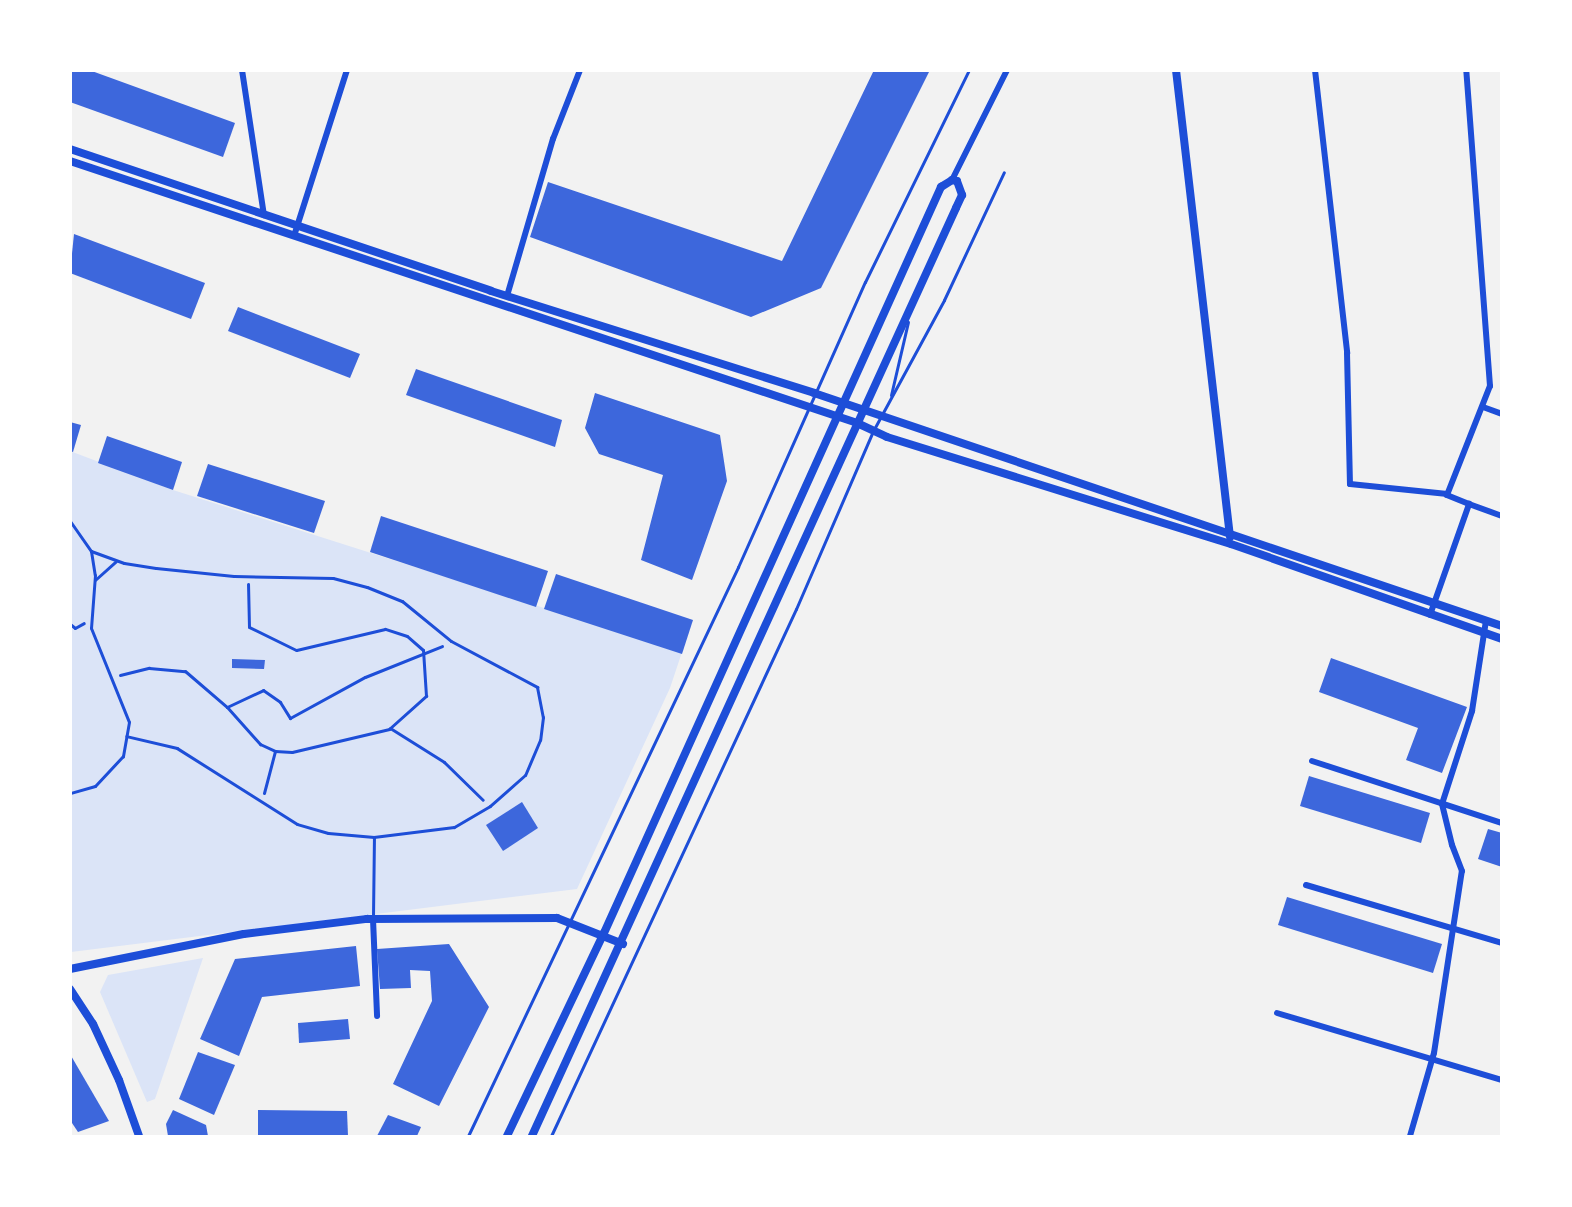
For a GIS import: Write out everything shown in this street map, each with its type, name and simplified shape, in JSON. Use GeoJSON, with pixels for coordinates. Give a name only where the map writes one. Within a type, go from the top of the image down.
{"type":"FeatureCollection","features":[{"type":"Feature","properties":{"kind":"main road"},"geometry":{"type":"LineString","coordinates":[[70,149],[507,296],[814,393],[1502,626]]}},
{"type":"Feature","properties":{"kind":"main road"},"geometry":{"type":"LineString","coordinates":[[70,161],[857,423],[873,431],[1231,544],[1502,639]]}},
{"type":"Feature","properties":{"kind":"main road"},"geometry":{"type":"LineString","coordinates":[[507,1137],[604,933],[941,187],[952,180],[961,187],[962,195],[862,411],[623,944],[532,1137]]}},
{"type":"Feature","properties":{"kind":"street"},"geometry":{"type":"LineString","coordinates":[[242,70],[266,226]]}},
{"type":"Feature","properties":{"kind":"street"},"geometry":{"type":"LineString","coordinates":[[294,236],[347,70]]}},
{"type":"Feature","properties":{"kind":"street"},"geometry":{"type":"LineString","coordinates":[[507,296],[554,139],[580,70]]}},
{"type":"Feature","properties":{"kind":"street"},"geometry":{"type":"LineString","coordinates":[[952,180],[1006,70]]}},
{"type":"Feature","properties":{"kind":"street"},"geometry":{"type":"LineString","coordinates":[[1176,70],[1231,544]]}},
{"type":"Feature","properties":{"kind":"street"},"geometry":{"type":"LineString","coordinates":[[1315,70],[1347,352],[1350,484],[1447,495],[1502,516]]}},
{"type":"Feature","properties":{"kind":"street"},"geometry":{"type":"LineString","coordinates":[[1447,495],[1490,386],[1466,70]]}},
{"type":"Feature","properties":{"kind":"street"},"geometry":{"type":"LineString","coordinates":[[1483,407],[1502,414]]}},
{"type":"Feature","properties":{"kind":"street"},"geometry":{"type":"LineString","coordinates":[[1430,615],[1469,504]]}},
{"type":"Feature","properties":{"kind":"street"},"geometry":{"type":"LineString","coordinates":[[1410,1137],[1432,1059],[1450,927],[1462,871],[1452,845],[1442,804],[1472,711],[1486,621]]}},
{"type":"Feature","properties":{"kind":"street"},"geometry":{"type":"LineString","coordinates":[[1312,761],[1502,823]]}},
{"type":"Feature","properties":{"kind":"street"},"geometry":{"type":"LineString","coordinates":[[1306,885],[1502,943]]}},
{"type":"Feature","properties":{"kind":"street"},"geometry":{"type":"LineString","coordinates":[[70,969],[244,934],[373,919],[557,918],[604,933],[623,944]]}},
{"type":"Feature","properties":{"kind":"street"},"geometry":{"type":"LineString","coordinates":[[373,919],[377,1016]]}},
{"type":"Feature","properties":{"kind":"street"},"geometry":{"type":"LineString","coordinates":[[70,989],[98,1034],[139,1137]]}},
{"type":"Feature","properties":{"kind":"street"},"geometry":{"type":"LineString","coordinates":[[1277,1013],[1502,1080]]}},
{"type":"Feature","properties":{"kind":"lane"},"geometry":{"type":"LineString","coordinates":[[468,1137],[738,567],[814,393],[969,70]]}},
{"type":"Feature","properties":{"kind":"lane"},"geometry":{"type":"LineString","coordinates":[[551,1137],[796,609],[873,431],[944,300],[1004,172]]}},
{"type":"Feature","properties":{"kind":"lane"},"geometry":{"type":"LineString","coordinates":[[890,400],[912,304]]}},
{"type":"Feature","properties":{"kind":"lane"},"geometry":{"type":"LineString","coordinates":[[70,521],[91,551],[95,580],[91,628],[129,722],[123,756],[95,786],[70,793]]}},
{"type":"Feature","properties":{"kind":"lane"},"geometry":{"type":"LineString","coordinates":[[91,551],[117,561],[247,576],[333,578],[367,587],[402,601],[452,641],[537,687],[543,717],[540,740],[525,775],[490,806],[454,827],[375,837],[328,833],[297,824],[261,804],[219,772],[177,748],[126,735]]}},
{"type":"Feature","properties":{"kind":"lane"},"geometry":{"type":"LineString","coordinates":[[95,580],[117,561]]}},
{"type":"Feature","properties":{"kind":"lane"},"geometry":{"type":"LineString","coordinates":[[373,919],[375,837]]}},
{"type":"Feature","properties":{"kind":"path"},"geometry":{"type":"LineString","coordinates":[[113,678],[149,668],[185,671],[227,707],[260,744],[274,751],[292,752],[390,728],[426,696],[423,650],[407,636],[385,629],[296,650],[271,640],[249,627],[247,576]]}},
{"type":"Feature","properties":{"kind":"path"},"geometry":{"type":"LineString","coordinates":[[227,707],[263,690],[280,702],[290,718],[365,677],[423,656],[452,641]]}},
{"type":"Feature","properties":{"kind":"path"},"geometry":{"type":"LineString","coordinates":[[390,728],[444,762],[490,806]]}},
{"type":"Feature","properties":{"kind":"path"},"geometry":{"type":"LineString","coordinates":[[261,804],[274,751]]}},
{"type":"Feature","properties":{"kind":"shaded area"},"geometry":{"type":"Polygon","coordinates":[[[70,451],[173,490],[682,652],[670,688],[577,889],[71,952],[70,451]]]}},
{"type":"Feature","properties":{"kind":"shaded area"},"geometry":{"type":"Polygon","coordinates":[[[203,958],[155,1099],[147,1102],[100,992],[108,975],[203,958]]]}},
{"type":"Feature","properties":{"kind":"building"},"geometry":{"type":"Polygon","coordinates":[[[70,70],[89,70],[235,123],[223,157],[70,102],[70,70]]]}},
{"type":"Feature","properties":{"kind":"building"},"geometry":{"type":"Polygon","coordinates":[[[874,70],[930,70],[821,288],[751,317],[530,237],[548,182],[782,261],[874,70]]]}},
{"type":"Feature","properties":{"kind":"building"},"geometry":{"type":"Polygon","coordinates":[[[74,234],[205,283],[191,319],[70,273],[74,234]]]}},
{"type":"Feature","properties":{"kind":"building"},"geometry":{"type":"Polygon","coordinates":[[[238,307],[360,354],[350,378],[228,331],[238,307]]]}},
{"type":"Feature","properties":{"kind":"building"},"geometry":{"type":"Polygon","coordinates":[[[416,369],[562,420],[555,447],[406,395],[416,369]]]}},
{"type":"Feature","properties":{"kind":"building"},"geometry":{"type":"Polygon","coordinates":[[[595,393],[720,435],[727,481],[692,580],[641,560],[663,475],[599,454],[585,428],[595,393]]]}},
{"type":"Feature","properties":{"kind":"building"},"geometry":{"type":"Polygon","coordinates":[[[70,422],[81,425],[73,452],[70,451],[70,422]]]}},
{"type":"Feature","properties":{"kind":"building"},"geometry":{"type":"Polygon","coordinates":[[[107,436],[182,462],[173,490],[98,463],[107,436]]]}},
{"type":"Feature","properties":{"kind":"building"},"geometry":{"type":"Polygon","coordinates":[[[208,464],[325,501],[314,533],[197,496],[208,464]]]}},
{"type":"Feature","properties":{"kind":"building"},"geometry":{"type":"Polygon","coordinates":[[[381,516],[548,571],[536,607],[370,552],[381,516]]]}},
{"type":"Feature","properties":{"kind":"building"},"geometry":{"type":"Polygon","coordinates":[[[556,574],[693,620],[682,654],[544,609],[556,574]]]}},
{"type":"Feature","properties":{"kind":"building"},"geometry":{"type":"Polygon","coordinates":[[[1331,658],[1467,707],[1442,773],[1406,760],[1418,728],[1319,692],[1331,658]]]}},
{"type":"Feature","properties":{"kind":"building"},"geometry":{"type":"Polygon","coordinates":[[[232,659],[265,660],[264,669],[232,668],[232,659]]]}},
{"type":"Feature","properties":{"kind":"building"},"geometry":{"type":"Polygon","coordinates":[[[1309,776],[1430,813],[1421,843],[1300,806],[1309,776]]]}},
{"type":"Feature","properties":{"kind":"building"},"geometry":{"type":"Polygon","coordinates":[[[522,802],[538,828],[503,851],[486,825],[522,802]]]}},
{"type":"Feature","properties":{"kind":"building"},"geometry":{"type":"Polygon","coordinates":[[[1488,829],[1502,833],[1502,867],[1478,859],[1488,829]]]}},
{"type":"Feature","properties":{"kind":"building"},"geometry":{"type":"Polygon","coordinates":[[[1287,897],[1442,944],[1433,973],[1278,925],[1287,897]]]}},
{"type":"Feature","properties":{"kind":"building"},"geometry":{"type":"Polygon","coordinates":[[[449,944],[489,1007],[439,1106],[393,1084],[432,1001],[430,971],[410,970],[411,988],[380,989],[377,949],[449,944]]]}},
{"type":"Feature","properties":{"kind":"building"},"geometry":{"type":"Polygon","coordinates":[[[356,946],[360,986],[262,997],[239,1056],[200,1039],[235,959],[356,946]]]}},
{"type":"Feature","properties":{"kind":"building"},"geometry":{"type":"Polygon","coordinates":[[[348,1019],[350,1039],[299,1043],[298,1023],[348,1019]]]}},
{"type":"Feature","properties":{"kind":"building"},"geometry":{"type":"Polygon","coordinates":[[[198,1052],[235,1065],[214,1115],[179,1099],[198,1052]]]}},
{"type":"Feature","properties":{"kind":"building"},"geometry":{"type":"Polygon","coordinates":[[[70,1054],[109,1121],[78,1132],[70,1120],[70,1054]]]}},
{"type":"Feature","properties":{"kind":"building"},"geometry":{"type":"Polygon","coordinates":[[[173,1110],[206,1125],[208,1136],[168,1136],[166,1124],[173,1110]]]}},
{"type":"Feature","properties":{"kind":"building"},"geometry":{"type":"Polygon","coordinates":[[[258,1110],[347,1111],[348,1136],[258,1136],[258,1110]]]}},
{"type":"Feature","properties":{"kind":"building"},"geometry":{"type":"Polygon","coordinates":[[[388,1115],[421,1127],[417,1136],[377,1136],[388,1115]]]}}]}
